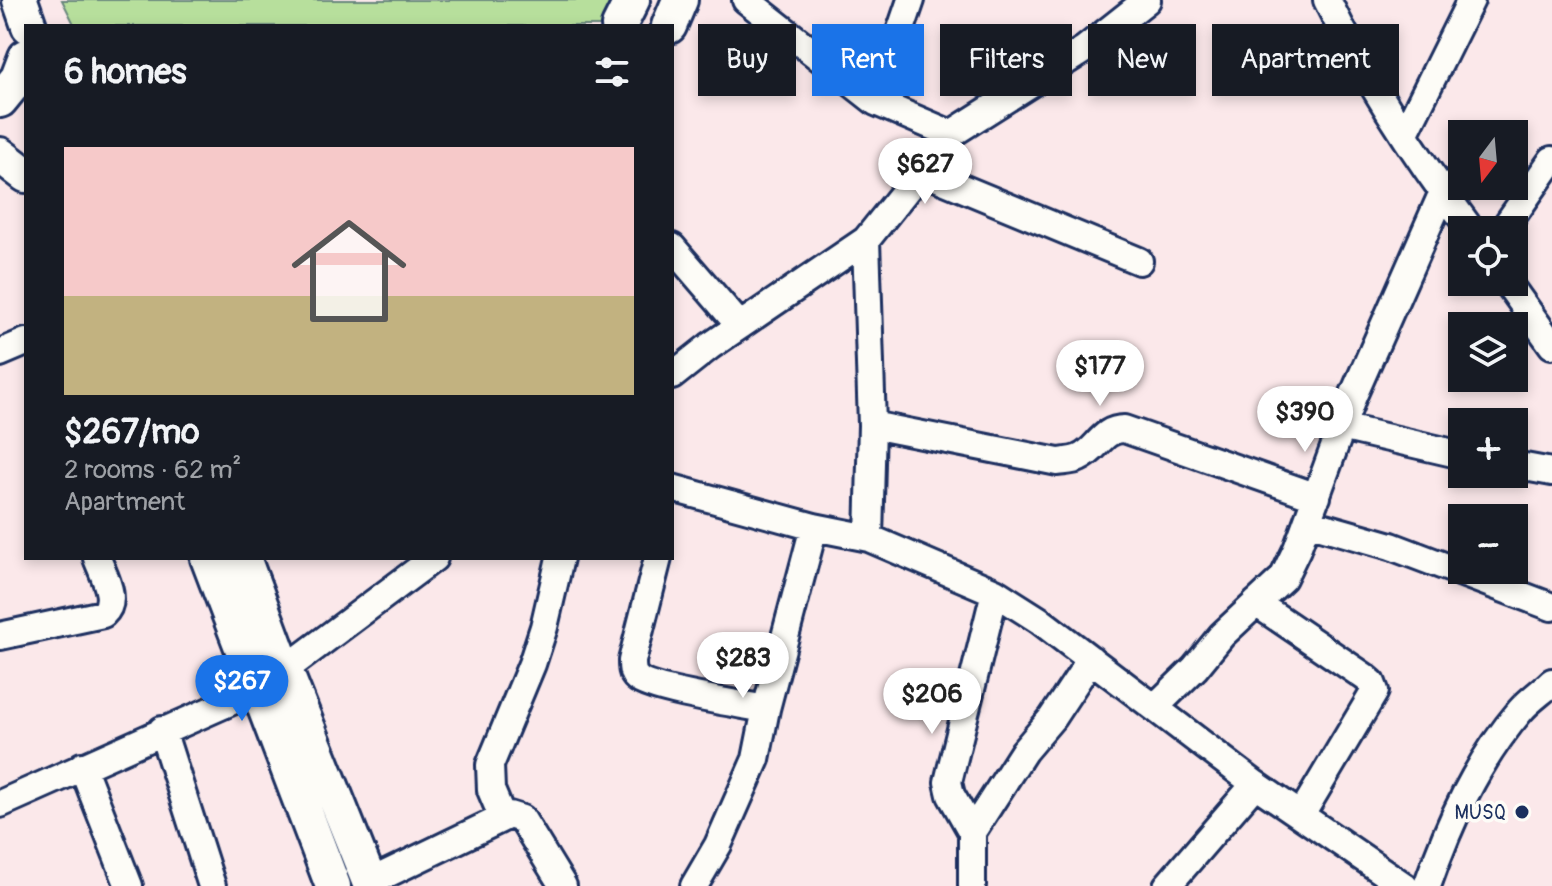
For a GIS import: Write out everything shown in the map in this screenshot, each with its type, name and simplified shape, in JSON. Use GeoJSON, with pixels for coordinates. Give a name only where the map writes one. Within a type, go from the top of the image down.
{"type":"FeatureCollection","features":[{"type":"Feature","properties":{"kind":"main road"},"geometry":{"type":"LineString","coordinates":[[20,0],[28,24]]}},
{"type":"Feature","properties":{"kind":"main road"},"geometry":{"type":"LineString","coordinates":[[620,24],[632,0]]}},
{"type":"Feature","properties":{"kind":"main road"},"geometry":{"type":"LineString","coordinates":[[670,24],[680,0]]}},
{"type":"Feature","properties":{"kind":"main road"},"geometry":{"type":"LineString","coordinates":[[0,100],[18,78],[24,62]]}},
{"type":"Feature","properties":{"kind":"main road"},"geometry":{"type":"LineString","coordinates":[[0,155],[24,173]]}},
{"type":"Feature","properties":{"kind":"main road"},"geometry":{"type":"LineString","coordinates":[[209,560],[272,680],[370,884]]}},
{"type":"Feature","properties":{"kind":"main road"},"geometry":{"type":"LineString","coordinates":[[243,560],[272,680],[333,886]]}},
{"type":"Feature","properties":{"kind":"street"},"geometry":{"type":"LineString","coordinates":[[746,0],[876,102],[951,134]]}},
{"type":"Feature","properties":{"kind":"street"},"geometry":{"type":"LineString","coordinates":[[876,102],[911,0]]}},
{"type":"Feature","properties":{"kind":"street"},"geometry":{"type":"LineString","coordinates":[[674,375],[866,240],[951,134],[1085,49],[1147,0]]}},
{"type":"Feature","properties":{"kind":"street"},"geometry":{"type":"LineString","coordinates":[[1327,0],[1349,46],[1461,216]]}},
{"type":"Feature","properties":{"kind":"street"},"geometry":{"type":"LineString","coordinates":[[1405,133],[1471,0]]}},
{"type":"Feature","properties":{"kind":"street"},"geometry":{"type":"LineString","coordinates":[[1513,216],[1552,160]]}},
{"type":"Feature","properties":{"kind":"street"},"geometry":{"type":"LineString","coordinates":[[921,171],[1139,261]]}},
{"type":"Feature","properties":{"kind":"street"},"geometry":{"type":"LineString","coordinates":[[1155,707],[1283,578],[1317,497],[1341,427],[1443,192]]}},
{"type":"Feature","properties":{"kind":"street"},"geometry":{"type":"LineString","coordinates":[[866,240],[872,425],[869,538]]}},
{"type":"Feature","properties":{"kind":"street"},"geometry":{"type":"LineString","coordinates":[[674,249],[740,326]]}},
{"type":"Feature","properties":{"kind":"street"},"geometry":{"type":"LineString","coordinates":[[1517,296],[1552,345]]}},
{"type":"Feature","properties":{"kind":"street"},"geometry":{"type":"LineString","coordinates":[[0,353],[24,343]]}},
{"type":"Feature","properties":{"kind":"street"},"geometry":{"type":"LineString","coordinates":[[872,425],[1058,462],[1081,458],[1102,435],[1113,429],[1124,429],[1317,497]]}},
{"type":"Feature","properties":{"kind":"street"},"geometry":{"type":"LineString","coordinates":[[1341,427],[1448,452]]}},
{"type":"Feature","properties":{"kind":"street"},"geometry":{"type":"LineString","coordinates":[[1528,468],[1552,472]]}},
{"type":"Feature","properties":{"kind":"street"},"geometry":{"type":"LineString","coordinates":[[674,493],[869,538],[995,592],[1039,620],[1255,784],[1404,886]]}},
{"type":"Feature","properties":{"kind":"street"},"geometry":{"type":"LineString","coordinates":[[1307,522],[1391,546],[1552,607]]}},
{"type":"Feature","properties":{"kind":"street"},"geometry":{"type":"LineString","coordinates":[[694,886],[718,845],[756,759],[766,709],[814,527]]}},
{"type":"Feature","properties":{"kind":"street"},"geometry":{"type":"LineString","coordinates":[[0,636],[103,614],[111,600],[98,560]]}},
{"type":"Feature","properties":{"kind":"street"},"geometry":{"type":"LineString","coordinates":[[0,804],[272,680],[431,560]]}},
{"type":"Feature","properties":{"kind":"street"},"geometry":{"type":"LineString","coordinates":[[502,816],[491,790],[490,765],[532,664],[560,560]]}},
{"type":"Feature","properties":{"kind":"street"},"geometry":{"type":"LineString","coordinates":[[657,560],[632,661],[635,676],[639,681],[661,687],[766,709]]}},
{"type":"Feature","properties":{"kind":"street"},"geometry":{"type":"LineString","coordinates":[[972,886],[972,832],[951,795],[948,782],[995,592]]}},
{"type":"Feature","properties":{"kind":"street"},"geometry":{"type":"LineString","coordinates":[[1256,603],[1365,677],[1375,691],[1301,815]]}},
{"type":"Feature","properties":{"kind":"street"},"geometry":{"type":"LineString","coordinates":[[972,832],[1024,751],[1052,718],[1091,659]]}},
{"type":"Feature","properties":{"kind":"street"},"geometry":{"type":"LineString","coordinates":[[1427,886],[1463,796],[1522,709],[1552,682]]}},
{"type":"Feature","properties":{"kind":"street"},"geometry":{"type":"LineString","coordinates":[[162,730],[212,886]]}},
{"type":"Feature","properties":{"kind":"street"},"geometry":{"type":"LineString","coordinates":[[82,766],[129,886]]}},
{"type":"Feature","properties":{"kind":"street"},"geometry":{"type":"LineString","coordinates":[[1167,886],[1255,784]]}},
{"type":"Feature","properties":{"kind":"street"},"geometry":{"type":"LineString","coordinates":[[370,884],[502,816],[515,816],[522,819],[563,886]]}},
{"type":"Feature","properties":{"kind":"green space"},"geometry":{"type":"Polygon","coordinates":[[[62,0],[619,0],[607,24],[74,24],[62,0]]]}},
{"type":"Feature","properties":{"kind":"place","name":"MUSQ"},"geometry":{"type":"Point","coordinates":[1522,812]}}]}
